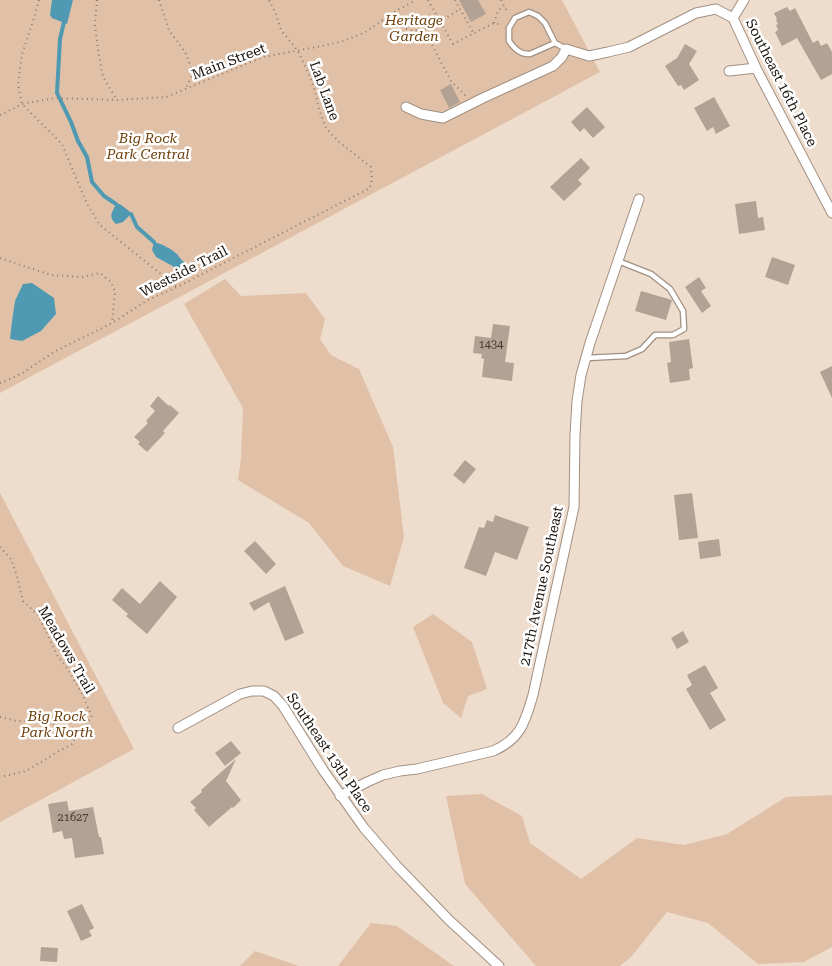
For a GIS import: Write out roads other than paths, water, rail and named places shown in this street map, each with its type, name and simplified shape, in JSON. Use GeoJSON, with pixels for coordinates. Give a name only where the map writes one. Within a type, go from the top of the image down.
{"type":"FeatureCollection","features":[{"type":"Feature","properties":{"kind":"street"},"geometry":{"type":"LineString","coordinates":[[406,107],[420,114],[443,118],[553,66],[562,57],[566,49],[589,56],[630,47],[696,13],[716,9],[733,18],[744,0]]}},
{"type":"Feature","properties":{"kind":"street","name":"Southeast 16th Place"},"geometry":{"type":"LineString","coordinates":[[733,18],[756,68],[832,213]]}},
{"type":"Feature","properties":{"kind":"street"},"geometry":{"type":"LineString","coordinates":[[729,71],[756,68]]}},
{"type":"Feature","properties":{"kind":"street","name":"217th Avenue Southeast"},"geometry":{"type":"LineString","coordinates":[[340,796],[367,782],[400,771],[417,769],[493,751],[511,740],[526,720],[574,507],[574,435],[581,375],[639,199]]}},
{"type":"Feature","properties":{"kind":"street","name":"Southeast 13th Place"},"geometry":{"type":"LineString","coordinates":[[178,728],[240,694],[252,691],[264,692],[274,696],[283,706],[322,770],[364,828],[396,865],[449,920],[499,966]]}},
{"type":"Feature","properties":{"kind":"lane"},"geometry":{"type":"LineString","coordinates":[[554,43],[526,54],[515,49],[509,41],[509,28],[514,18],[529,12],[538,16],[545,23],[554,43],[566,49]]}},
{"type":"Feature","properties":{"kind":"lane"},"geometry":{"type":"LineString","coordinates":[[586,358],[626,356],[642,349],[655,335],[672,335],[684,329],[683,311],[670,289],[651,274],[618,261]]}},
{"type":"Feature","properties":{"kind":"water"},"geometry":{"type":"Polygon","coordinates":[[[52,0],[73,0],[67,24],[52,18],[50,15],[52,0]]]}},
{"type":"Feature","properties":{"kind":"water"},"geometry":{"type":"Polygon","coordinates":[[[116,204],[120,204],[131,214],[123,222],[116,224],[111,217],[116,204]]]}},
{"type":"Feature","properties":{"kind":"water"},"geometry":{"type":"Polygon","coordinates":[[[154,242],[175,252],[186,263],[187,267],[180,267],[178,269],[156,257],[152,250],[154,242]]]}},
{"type":"Feature","properties":{"kind":"water"},"geometry":{"type":"Polygon","coordinates":[[[32,283],[54,298],[56,314],[41,331],[22,341],[10,339],[15,301],[23,284],[32,283]]]}},
{"type":"Feature","properties":{"kind":"waterway"},"geometry":{"type":"LineString","coordinates":[[64,22],[60,39],[57,93],[87,157],[92,182],[104,196],[116,204]]}},
{"type":"Feature","properties":{"kind":"waterway"},"geometry":{"type":"LineString","coordinates":[[131,214],[137,227],[154,242]]}},
{"type":"Feature","properties":{"kind":"park label","name":"Heritage Garden"},"geometry":{"type":"Point","coordinates":[414,30]}},
{"type":"Feature","properties":{"kind":"park label","name":"Big Rock Park Central"},"geometry":{"type":"Point","coordinates":[148,148]}},
{"type":"Feature","properties":{"kind":"park label","name":"Big Rock Park North"},"geometry":{"type":"Point","coordinates":[57,726]}}]}
